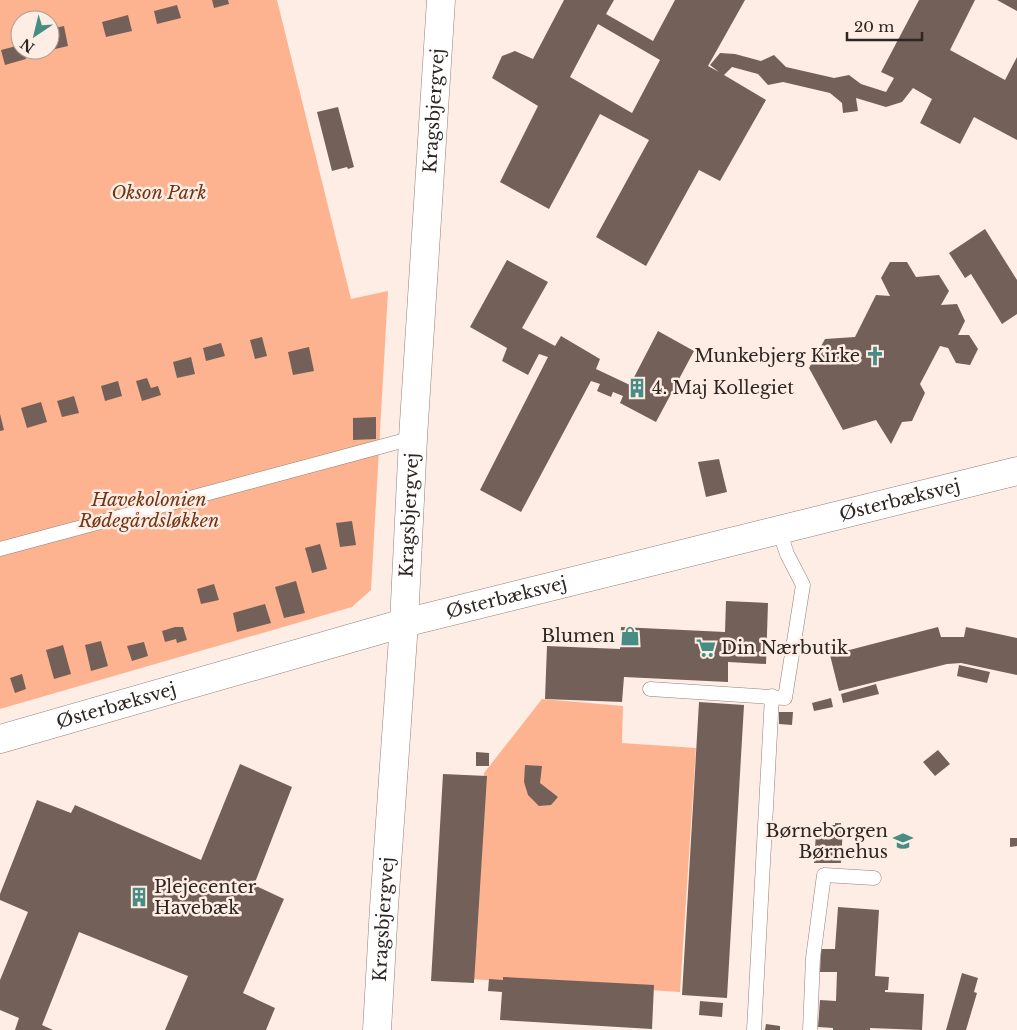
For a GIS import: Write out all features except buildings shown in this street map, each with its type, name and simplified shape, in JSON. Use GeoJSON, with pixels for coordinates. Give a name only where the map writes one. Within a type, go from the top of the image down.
{"type":"FeatureCollection","features":[{"type":"Feature","properties":{"kind":"street","name":"Kragsbjergvej"},"geometry":{"type":"LineString","coordinates":[[377,1030],[404,622],[413,438],[440,0]]}},
{"type":"Feature","properties":{"kind":"street","name":"Østerbæksvej"},"geometry":{"type":"LineString","coordinates":[[0,739],[404,622],[1017,471]]}},
{"type":"Feature","properties":{"kind":"lane"},"geometry":{"type":"LineString","coordinates":[[0,549],[413,438]]}},
{"type":"Feature","properties":{"kind":"lane"},"geometry":{"type":"LineString","coordinates":[[650,689],[785,698],[803,584],[778,530]]}},
{"type":"Feature","properties":{"kind":"lane"},"geometry":{"type":"LineString","coordinates":[[754,1030],[772,696]]}},
{"type":"Feature","properties":{"kind":"lane"},"geometry":{"type":"LineString","coordinates":[[810,1030],[813,958],[824,875],[874,878]]}},
{"type":"Feature","properties":{"kind":"green space"},"geometry":{"type":"Polygon","coordinates":[[[0,0],[277,0],[351,299],[388,291],[371,590],[352,607],[0,709],[0,0]]]}},
{"type":"Feature","properties":{"kind":"green space"},"geometry":{"type":"Polygon","coordinates":[[[542,699],[623,706],[622,743],[696,748],[680,992],[470,979],[484,773],[542,699]]]}},
{"type":"Feature","properties":{"kind":"place","name":"Munkebjerg Kirke"},"geometry":{"type":"Point","coordinates":[875,356]}},
{"type":"Feature","properties":{"kind":"place","name":"4. Maj Kollegiet"},"geometry":{"type":"Point","coordinates":[637,388]}},
{"type":"Feature","properties":{"kind":"place","name":"Blumen"},"geometry":{"type":"Point","coordinates":[630,636]}},
{"type":"Feature","properties":{"kind":"place","name":"Din Nærbutik"},"geometry":{"type":"Point","coordinates":[706,648]}},
{"type":"Feature","properties":{"kind":"place","name":"Børneborgen Børnehus"},"geometry":{"type":"Point","coordinates":[903,841]}},
{"type":"Feature","properties":{"kind":"place","name":"Plejecenter Havebæk"},"geometry":{"type":"Point","coordinates":[139,897]}},
{"type":"Feature","properties":{"kind":"park label","name":"Okson Park"},"geometry":{"type":"Point","coordinates":[159,193]}},
{"type":"Feature","properties":{"kind":"park label","name":"Havekolonien Rødegårdsløkken"},"geometry":{"type":"Point","coordinates":[149,510]}}]}
